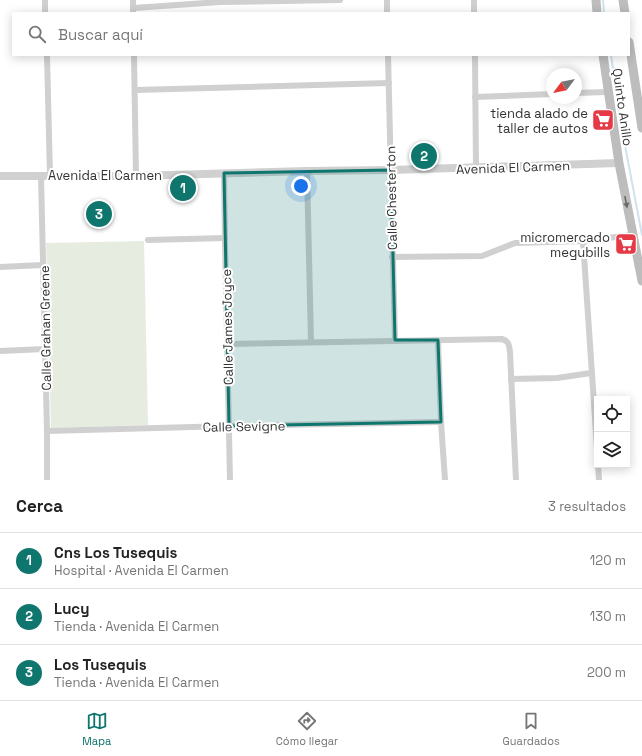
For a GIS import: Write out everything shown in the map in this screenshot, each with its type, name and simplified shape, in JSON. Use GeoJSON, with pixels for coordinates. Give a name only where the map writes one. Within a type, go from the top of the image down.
{"type":"FeatureCollection","features":[{"type":"Feature","properties":{"kind":"main road"},"geometry":{"type":"LineString","coordinates":[[596,0],[597,12]]}},
{"type":"Feature","properties":{"kind":"main road"},"geometry":{"type":"LineString","coordinates":[[623,0],[625,12]]}},
{"type":"Feature","properties":{"kind":"main road","name":"Quinto Anillo"},"geometry":{"type":"LineString","coordinates":[[630,48],[642,123]]}},
{"type":"Feature","properties":{"kind":"main road","name":"Quinto Anillo"},"geometry":{"type":"LineString","coordinates":[[603,56],[607,92],[619,163],[642,281]]}},
{"type":"Feature","properties":{"kind":"street"},"geometry":{"type":"LineString","coordinates":[[45,0],[46,12]]}},
{"type":"Feature","properties":{"kind":"street"},"geometry":{"type":"LineString","coordinates":[[133,0],[133,10],[220,1],[340,0]]}},
{"type":"Feature","properties":{"kind":"street"},"geometry":{"type":"LineString","coordinates":[[387,0],[387,12]]}},
{"type":"Feature","properties":{"kind":"street"},"geometry":{"type":"LineString","coordinates":[[474,0],[474,12]]}},
{"type":"Feature","properties":{"kind":"street"},"geometry":{"type":"LineString","coordinates":[[47,56],[50,176]]}},
{"type":"Feature","properties":{"kind":"street"},"geometry":{"type":"LineString","coordinates":[[134,56],[136,176]]}},
{"type":"Feature","properties":{"kind":"street","name":"Calle Chesterton"},"geometry":{"type":"LineString","coordinates":[[388,56],[394,340]]}},
{"type":"Feature","properties":{"kind":"street"},"geometry":{"type":"LineString","coordinates":[[475,56],[476,168]]}},
{"type":"Feature","properties":{"kind":"street"},"geometry":{"type":"LineString","coordinates":[[135,90],[389,83]]}},
{"type":"Feature","properties":{"kind":"street"},"geometry":{"type":"LineString","coordinates":[[582,93],[607,92]]}},
{"type":"Feature","properties":{"kind":"street"},"geometry":{"type":"LineString","coordinates":[[475,97],[546,94]]}},
{"type":"Feature","properties":{"kind":"street","name":"Avenida El Carmen"},"geometry":{"type":"LineString","coordinates":[[0,176],[136,176],[619,163]]}},
{"type":"Feature","properties":{"kind":"street"},"geometry":{"type":"LineString","coordinates":[[307,171],[311,342]]}},
{"type":"Feature","properties":{"kind":"street","name":"Calle James Joyce"},"geometry":{"type":"LineString","coordinates":[[224,173],[230,480]]}},
{"type":"Feature","properties":{"kind":"street","name":"Calle Grahan Greene"},"geometry":{"type":"LineString","coordinates":[[41,176],[47,480]]}},
{"type":"Feature","properties":{"kind":"street"},"geometry":{"type":"LineString","coordinates":[[392,257],[482,256],[515,243],[583,241],[632,235]]}},
{"type":"Feature","properties":{"kind":"street"},"geometry":{"type":"LineString","coordinates":[[148,240],[225,238]]}},
{"type":"Feature","properties":{"kind":"street"},"geometry":{"type":"LineString","coordinates":[[583,241],[596,432]]}},
{"type":"Feature","properties":{"kind":"street"},"geometry":{"type":"LineString","coordinates":[[0,267],[43,265]]}},
{"type":"Feature","properties":{"kind":"street"},"geometry":{"type":"LineString","coordinates":[[227,344],[394,340],[506,340],[509,344],[516,480]]}},
{"type":"Feature","properties":{"kind":"street"},"geometry":{"type":"LineString","coordinates":[[438,340],[445,480]]}},
{"type":"Feature","properties":{"kind":"street"},"geometry":{"type":"LineString","coordinates":[[0,351],[45,349]]}},
{"type":"Feature","properties":{"kind":"street"},"geometry":{"type":"LineString","coordinates":[[511,379],[557,378],[592,373]]}},
{"type":"Feature","properties":{"kind":"street","name":"Calle Sevigne"},"geometry":{"type":"LineString","coordinates":[[47,431],[441,422]]}},
{"type":"Feature","properties":{"kind":"street"},"geometry":{"type":"LineString","coordinates":[[598,468],[599,480]]}},
{"type":"Feature","properties":{"kind":"highlighted area"},"geometry":{"type":"Polygon","coordinates":[[[391,170],[395,340],[438,340],[441,422],[229,426],[224,173],[391,170]]]}},
{"type":"Feature","properties":{"kind":"shaded area"},"geometry":{"type":"Polygon","coordinates":[[[144,241],[148,425],[51,428],[46,243],[144,241]]]}},
{"type":"Feature","properties":{"kind":"waterway"},"geometry":{"type":"LineString","coordinates":[[603,0],[604,12]]}},
{"type":"Feature","properties":{"kind":"waterway"},"geometry":{"type":"LineString","coordinates":[[611,56],[620,119],[642,235]]}},
{"type":"Feature","properties":{"kind":"place","name":"tienda alado de taller de autos"},"geometry":{"type":"Point","coordinates":[603,120]}},
{"type":"Feature","properties":{"kind":"place","name":"Lucy"},"geometry":{"type":"Point","coordinates":[424,156]}},
{"type":"Feature","properties":{"kind":"place","name":"Cns Los Tusequis"},"geometry":{"type":"Point","coordinates":[183,188]}},
{"type":"Feature","properties":{"kind":"place","name":"Los Tusequis"},"geometry":{"type":"Point","coordinates":[99,214]}},
{"type":"Feature","properties":{"kind":"place","name":"micromercado megubills"},"geometry":{"type":"Point","coordinates":[626,244]}}]}
